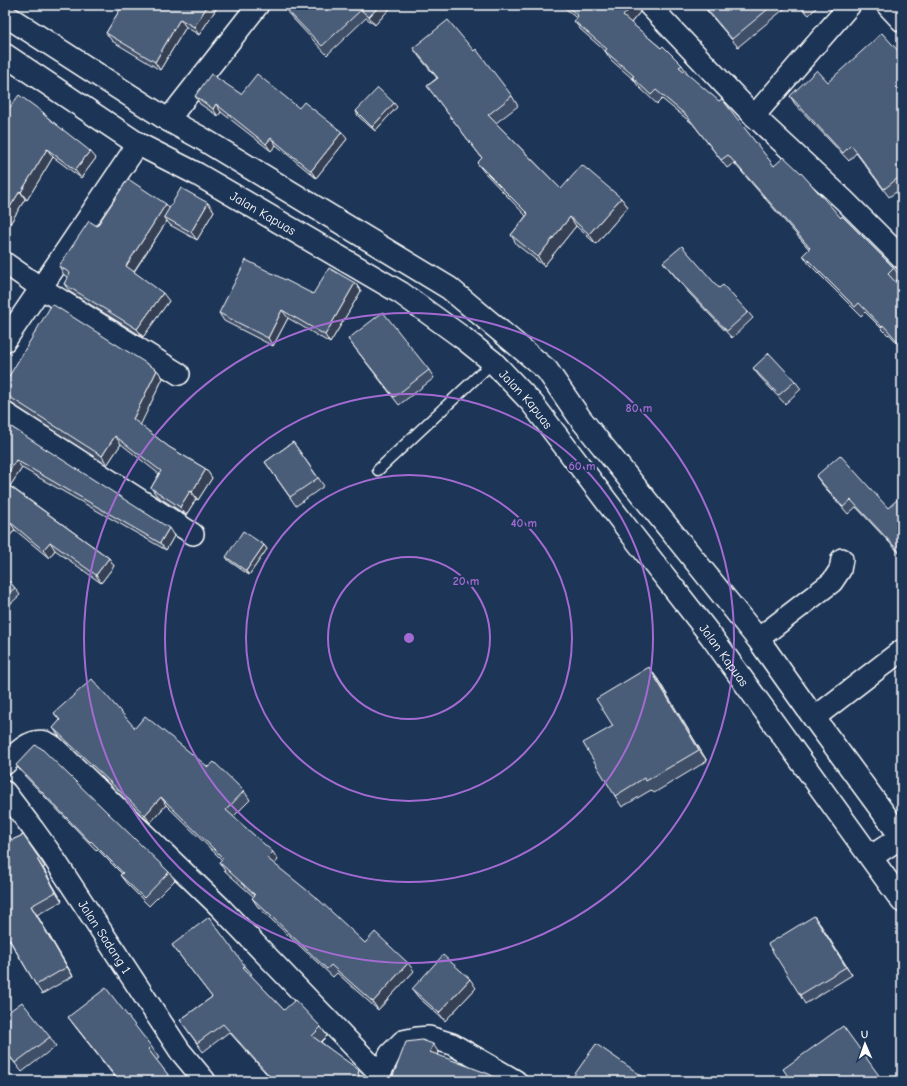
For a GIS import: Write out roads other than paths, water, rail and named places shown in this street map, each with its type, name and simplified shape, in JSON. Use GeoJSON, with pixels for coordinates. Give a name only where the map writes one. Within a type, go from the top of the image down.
{"type":"FeatureCollection","features":[{"type":"Feature","properties":{"kind":"street"},"geometry":{"type":"LineString","coordinates":[[168,120],[258,5]]}},
{"type":"Feature","properties":{"kind":"street"},"geometry":{"type":"LineString","coordinates":[[648,5],[754,116],[844,200],[902,258]]}},
{"type":"Feature","properties":{"kind":"street"},"geometry":{"type":"LineString","coordinates":[[754,116],[850,5]]}},
{"type":"Feature","properties":{"kind":"street"},"geometry":{"type":"LineString","coordinates":[[887,5],[902,21]]}},
{"type":"Feature","properties":{"kind":"street"},"geometry":{"type":"LineString","coordinates":[[5,15],[168,120],[201,138],[449,288],[547,370],[580,418],[758,639],[902,837],[871,857]]}},
{"type":"Feature","properties":{"kind":"street","name":"Jalan Kapuas"},"geometry":{"type":"LineString","coordinates":[[5,55],[138,144],[197,174],[401,293],[463,338],[493,362],[532,403],[711,636],[902,901]]}},
{"type":"Feature","properties":{"kind":"street"},"geometry":{"type":"LineString","coordinates":[[5,341],[138,144]]}},
{"type":"Feature","properties":{"kind":"street"},"geometry":{"type":"LineString","coordinates":[[5,263],[41,288],[179,374]]}},
{"type":"Feature","properties":{"kind":"street"},"geometry":{"type":"LineString","coordinates":[[5,413],[193,534]]}},
{"type":"Feature","properties":{"kind":"street"},"geometry":{"type":"LineString","coordinates":[[758,639],[832,582],[840,570],[842,559]]}},
{"type":"Feature","properties":{"kind":"street"},"geometry":{"type":"LineString","coordinates":[[814,718],[902,650]]}},
{"type":"Feature","properties":{"kind":"street"},"geometry":{"type":"LineString","coordinates":[[5,764],[19,750],[36,741],[46,742],[54,747],[220,907],[378,1077],[390,1054],[403,1041],[429,1037],[452,1044],[516,1081]]}},
{"type":"Feature","properties":{"kind":"street","name":"Jalan Sadang 1"},"geometry":{"type":"LineString","coordinates":[[5,792],[46,848],[180,1051],[206,1081]]}},
{"type":"Feature","properties":{"kind":"lane"},"geometry":{"type":"LineString","coordinates":[[378,470],[493,362]]}}]}
